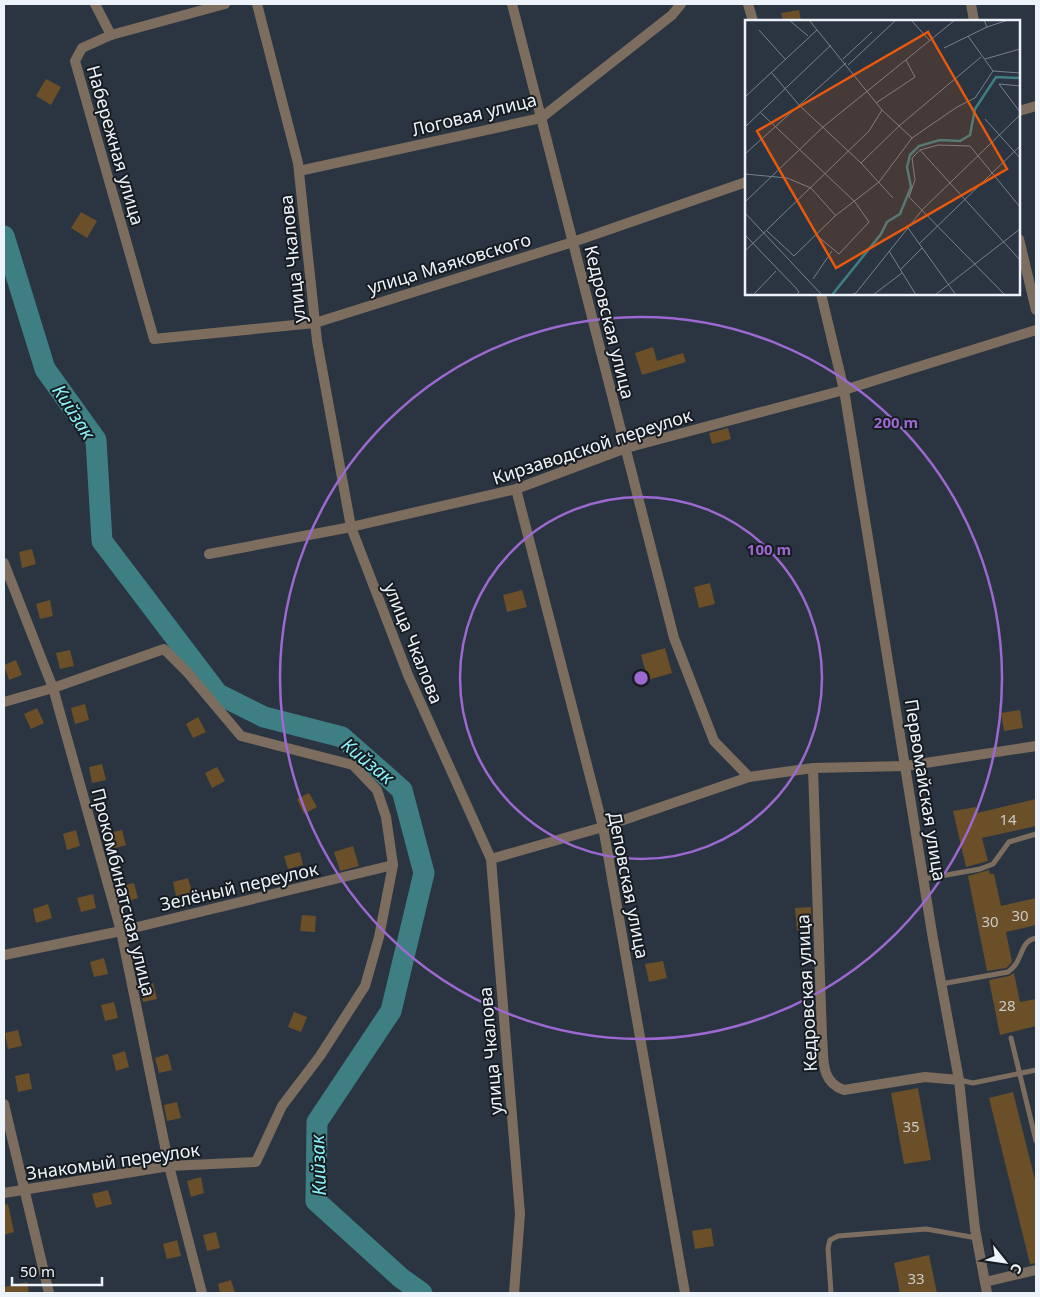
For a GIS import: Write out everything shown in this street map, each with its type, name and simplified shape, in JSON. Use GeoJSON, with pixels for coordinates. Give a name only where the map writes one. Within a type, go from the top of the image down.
{"type":"FeatureCollection","features":[{"type":"Feature","properties":{"kind":"street"},"geometry":{"type":"LineString","coordinates":[[95,4],[112,35]]}},
{"type":"Feature","properties":{"kind":"street","name":"Набережная улица"},"geometry":{"type":"LineString","coordinates":[[154,339],[75,61],[82,48],[112,35],[225,4]]}},
{"type":"Feature","properties":{"kind":"street","name":"улица Чкалова"},"geometry":{"type":"LineString","coordinates":[[257,4],[299,171],[315,322],[351,527],[408,675],[490,859],[520,1214],[514,1293]]}},
{"type":"Feature","properties":{"kind":"street","name":"Кедровская улица"},"geometry":{"type":"LineString","coordinates":[[512,4],[674,638],[714,741],[749,777]]}},
{"type":"Feature","properties":{"kind":"street","name":"Логовая улица"},"geometry":{"type":"LineString","coordinates":[[299,171],[541,118],[672,15],[681,4]]}},
{"type":"Feature","properties":{"kind":"street"},"geometry":{"type":"LineString","coordinates":[[748,4],[753,20]]}},
{"type":"Feature","properties":{"kind":"street"},"geometry":{"type":"LineString","coordinates":[[971,4],[974,20]]}},
{"type":"Feature","properties":{"kind":"street"},"geometry":{"type":"LineString","coordinates":[[1020,111],[1036,106]]}},
{"type":"Feature","properties":{"kind":"street","name":"улица Маяковского"},"geometry":{"type":"LineString","coordinates":[[154,339],[315,322],[573,242],[745,182]]}},
{"type":"Feature","properties":{"kind":"street"},"geometry":{"type":"LineString","coordinates":[[1020,243],[1036,310]]}},
{"type":"Feature","properties":{"kind":"street","name":"Первомайская улица"},"geometry":{"type":"LineString","coordinates":[[821,295],[844,390],[959,1080],[977,1238],[987,1293]]}},
{"type":"Feature","properties":{"kind":"street","name":"Кирзаводской переулок"},"geometry":{"type":"LineString","coordinates":[[209,554],[351,527],[516,489],[626,448],[844,390],[1036,330]]}},
{"type":"Feature","properties":{"kind":"street","name":"Деповская улица"},"geometry":{"type":"LineString","coordinates":[[516,489],[604,827],[685,1293]]}},
{"type":"Feature","properties":{"kind":"street","name":"Прокомбинатская улица"},"geometry":{"type":"LineString","coordinates":[[4,563],[52,688],[121,931],[169,1166],[202,1293]]}},
{"type":"Feature","properties":{"kind":"street"},"geometry":{"type":"LineString","coordinates":[[4,702],[52,688],[164,649],[188,673],[241,736],[353,765],[376,790],[386,817],[394,866]]}},
{"type":"Feature","properties":{"kind":"street"},"geometry":{"type":"LineString","coordinates":[[490,859],[604,827],[749,777],[813,768],[906,766],[1036,746]]}},
{"type":"Feature","properties":{"kind":"street","name":"Кедровская улица"},"geometry":{"type":"LineString","coordinates":[[813,768],[822,1037],[826,1078],[835,1087],[844,1090],[926,1077],[959,1080]]}},
{"type":"Feature","properties":{"kind":"street","name":"Зелёный переулок"},"geometry":{"type":"LineString","coordinates":[[4,955],[121,931],[394,866]]}},
{"type":"Feature","properties":{"kind":"street","name":"Знакомый переулок"},"geometry":{"type":"LineString","coordinates":[[4,1193],[169,1166],[256,1162],[282,1106],[320,1056],[365,986],[394,866]]}},
{"type":"Feature","properties":{"kind":"street"},"geometry":{"type":"LineString","coordinates":[[4,1104],[49,1293]]}},
{"type":"Feature","properties":{"kind":"street"},"geometry":{"type":"LineString","coordinates":[[985,1282],[1036,1270]]}},
{"type":"Feature","properties":{"kind":"lane"},"geometry":{"type":"LineString","coordinates":[[924,879],[980,869],[992,864],[1009,842],[1036,834]]}},
{"type":"Feature","properties":{"kind":"lane"},"geometry":{"type":"LineString","coordinates":[[942,984],[1008,972],[1017,966],[1024,945],[1030,939],[1036,938]]}},
{"type":"Feature","properties":{"kind":"lane"},"geometry":{"type":"LineString","coordinates":[[1011,1038],[1034,1126],[1036,1141]]}},
{"type":"Feature","properties":{"kind":"lane"},"geometry":{"type":"LineString","coordinates":[[959,1080],[973,1083],[1036,1070]]}},
{"type":"Feature","properties":{"kind":"lane"},"geometry":{"type":"LineString","coordinates":[[831,1293],[828,1248],[830,1240],[838,1236],[926,1229],[977,1238]]}},
{"type":"Feature","properties":{"kind":"building"},"geometry":{"type":"Polygon","coordinates":[[[799,10],[801,20],[783,20],[781,13],[799,10]]]}},
{"type":"Feature","properties":{"kind":"building"},"geometry":{"type":"Polygon","coordinates":[[[46,79],[61,87],[51,105],[36,96],[46,79]]]}},
{"type":"Feature","properties":{"kind":"building"},"geometry":{"type":"Polygon","coordinates":[[[81,212],[97,221],[87,238],[71,228],[81,212]]]}},
{"type":"Feature","properties":{"kind":"building"},"geometry":{"type":"Polygon","coordinates":[[[653,347],[657,361],[683,353],[686,362],[642,375],[635,353],[653,347]]]}},
{"type":"Feature","properties":{"kind":"building"},"geometry":{"type":"Polygon","coordinates":[[[728,428],[731,439],[712,444],[709,433],[728,428]]]}},
{"type":"Feature","properties":{"kind":"building"},"geometry":{"type":"Polygon","coordinates":[[[32,549],[36,564],[22,568],[19,552],[32,549]]]}},
{"type":"Feature","properties":{"kind":"building"},"geometry":{"type":"Polygon","coordinates":[[[710,583],[715,604],[699,608],[694,587],[710,583]]]}},
{"type":"Feature","properties":{"kind":"building"},"geometry":{"type":"Polygon","coordinates":[[[522,590],[527,607],[507,612],[503,595],[522,590]]]}},
{"type":"Feature","properties":{"kind":"building"},"geometry":{"type":"Polygon","coordinates":[[[50,600],[53,616],[40,619],[36,604],[50,600]]]}},
{"type":"Feature","properties":{"kind":"building"},"geometry":{"type":"Polygon","coordinates":[[[665,648],[672,673],[648,680],[641,655],[665,648]]]}},
{"type":"Feature","properties":{"kind":"building"},"geometry":{"type":"Polygon","coordinates":[[[70,650],[74,666],[60,669],[56,653],[70,650]]]}},
{"type":"Feature","properties":{"kind":"building"},"geometry":{"type":"Polygon","coordinates":[[[16,660],[22,675],[9,680],[4,665],[16,660]]]}},
{"type":"Feature","properties":{"kind":"building"},"geometry":{"type":"Polygon","coordinates":[[[85,704],[89,720],[75,724],[71,708],[85,704]]]}},
{"type":"Feature","properties":{"kind":"building"},"geometry":{"type":"Polygon","coordinates":[[[37,708],[44,723],[31,729],[24,714],[37,708]]]}},
{"type":"Feature","properties":{"kind":"building"},"geometry":{"type":"Polygon","coordinates":[[[1020,710],[1023,728],[1004,731],[1001,713],[1020,710]]]}},
{"type":"Feature","properties":{"kind":"building"},"geometry":{"type":"Polygon","coordinates":[[[198,717],[206,732],[193,738],[186,724],[198,717]]]}},
{"type":"Feature","properties":{"kind":"building"},"geometry":{"type":"Polygon","coordinates":[[[102,764],[106,780],[92,783],[89,767],[102,764]]]}},
{"type":"Feature","properties":{"kind":"building"},"geometry":{"type":"Polygon","coordinates":[[[217,767],[225,781],[212,788],[205,773],[217,767]]]}},
{"type":"Feature","properties":{"kind":"building"},"geometry":{"type":"Polygon","coordinates":[[[309,793],[317,807],[304,814],[297,799],[309,793]]]}},
{"type":"Feature","properties":{"kind":"building"},"geometry":{"type":"Polygon","coordinates":[[[1036,799],[1036,826],[982,838],[988,861],[966,867],[953,811],[976,807],[977,813],[1036,799]]]}},
{"type":"Feature","properties":{"kind":"building"},"geometry":{"type":"Polygon","coordinates":[[[76,830],[80,846],[67,850],[63,834],[76,830]]]}},
{"type":"Feature","properties":{"kind":"building"},"geometry":{"type":"Polygon","coordinates":[[[122,830],[126,845],[112,849],[108,833],[122,830]]]}},
{"type":"Feature","properties":{"kind":"building"},"geometry":{"type":"Polygon","coordinates":[[[353,846],[359,866],[340,871],[334,852],[353,846]]]}},
{"type":"Feature","properties":{"kind":"building"},"geometry":{"type":"Polygon","coordinates":[[[300,852],[303,865],[288,869],[284,856],[300,852]]]}},
{"type":"Feature","properties":{"kind":"building"},"geometry":{"type":"Polygon","coordinates":[[[989,870],[990,874],[994,874],[1001,906],[1036,898],[1036,925],[1006,932],[1012,962],[1006,968],[987,971],[968,876],[989,870]]]}},
{"type":"Feature","properties":{"kind":"building"},"geometry":{"type":"Polygon","coordinates":[[[188,878],[192,892],[176,896],[173,882],[188,878]]]}},
{"type":"Feature","properties":{"kind":"building"},"geometry":{"type":"Polygon","coordinates":[[[134,883],[138,898],[125,902],[121,886],[134,883]]]}},
{"type":"Feature","properties":{"kind":"building"},"geometry":{"type":"Polygon","coordinates":[[[93,894],[96,908],[81,912],[77,898],[93,894]]]}},
{"type":"Feature","properties":{"kind":"building"},"geometry":{"type":"Polygon","coordinates":[[[48,904],[52,918],[36,923],[33,909],[48,904]]]}},
{"type":"Feature","properties":{"kind":"building"},"geometry":{"type":"Polygon","coordinates":[[[811,907],[812,929],[797,930],[795,908],[811,907]]]}},
{"type":"Feature","properties":{"kind":"building"},"geometry":{"type":"Polygon","coordinates":[[[302,915],[316,916],[315,932],[300,931],[302,915]]]}},
{"type":"Feature","properties":{"kind":"building"},"geometry":{"type":"Polygon","coordinates":[[[104,958],[108,974],[94,977],[90,962],[104,958]]]}},
{"type":"Feature","properties":{"kind":"building"},"geometry":{"type":"Polygon","coordinates":[[[663,961],[667,978],[649,982],[645,964],[663,961]]]}},
{"type":"Feature","properties":{"kind":"building"},"geometry":{"type":"Polygon","coordinates":[[[1014,973],[1020,1002],[1036,999],[1036,1026],[1000,1035],[989,980],[1009,976],[1014,973]]]}},
{"type":"Feature","properties":{"kind":"building"},"geometry":{"type":"Polygon","coordinates":[[[153,983],[157,999],[143,1002],[139,986],[153,983]]]}},
{"type":"Feature","properties":{"kind":"building"},"geometry":{"type":"Polygon","coordinates":[[[114,1002],[118,1018],[105,1021],[101,1005],[114,1002]]]}},
{"type":"Feature","properties":{"kind":"building"},"geometry":{"type":"Polygon","coordinates":[[[294,1012],[307,1017],[301,1032],[288,1027],[294,1012]]]}},
{"type":"Feature","properties":{"kind":"building"},"geometry":{"type":"Polygon","coordinates":[[[18,1030],[22,1046],[8,1049],[5,1033],[18,1030]]]}},
{"type":"Feature","properties":{"kind":"building"},"geometry":{"type":"Polygon","coordinates":[[[125,1051],[129,1067],[116,1071],[112,1055],[125,1051]]]}},
{"type":"Feature","properties":{"kind":"building"},"geometry":{"type":"Polygon","coordinates":[[[168,1054],[172,1070],[159,1073],[155,1058],[168,1054]]]}},
{"type":"Feature","properties":{"kind":"building"},"geometry":{"type":"Polygon","coordinates":[[[29,1073],[32,1089],[18,1092],[15,1076],[29,1073]]]}},
{"type":"Feature","properties":{"kind":"building"},"geometry":{"type":"Polygon","coordinates":[[[918,1088],[931,1160],[904,1164],[891,1093],[918,1088]]]}},
{"type":"Feature","properties":{"kind":"building"},"geometry":{"type":"Polygon","coordinates":[[[1013,1092],[1036,1184],[1036,1263],[1030,1264],[989,1098],[1013,1092]]]}},
{"type":"Feature","properties":{"kind":"building"},"geometry":{"type":"Polygon","coordinates":[[[177,1102],[181,1118],[167,1121],[164,1105],[177,1102]]]}},
{"type":"Feature","properties":{"kind":"building"},"geometry":{"type":"Polygon","coordinates":[[[201,1177],[204,1193],[191,1197],[187,1181],[201,1177]]]}},
{"type":"Feature","properties":{"kind":"building"},"geometry":{"type":"Polygon","coordinates":[[[108,1190],[112,1204],[96,1208],[92,1194],[108,1190]]]}},
{"type":"Feature","properties":{"kind":"building"},"geometry":{"type":"Polygon","coordinates":[[[8,1204],[14,1232],[4,1235],[4,1205],[8,1204]]]}},
{"type":"Feature","properties":{"kind":"building"},"geometry":{"type":"Polygon","coordinates":[[[711,1228],[714,1246],[695,1249],[692,1231],[711,1228]]]}},
{"type":"Feature","properties":{"kind":"building"},"geometry":{"type":"Polygon","coordinates":[[[216,1232],[220,1248],[207,1251],[203,1235],[216,1232]]]}},
{"type":"Feature","properties":{"kind":"building"},"geometry":{"type":"Polygon","coordinates":[[[177,1240],[181,1256],[167,1259],[163,1244],[177,1240]]]}},
{"type":"Feature","properties":{"kind":"building"},"geometry":{"type":"Polygon","coordinates":[[[929,1255],[937,1293],[900,1293],[894,1263],[929,1255]]]}},
{"type":"Feature","properties":{"kind":"building"},"geometry":{"type":"Polygon","coordinates":[[[231,1280],[235,1293],[220,1293],[218,1284],[231,1280]]]}},
{"type":"Feature","properties":{"kind":"building"},"geometry":{"type":"Polygon","coordinates":[[[27,1282],[29,1293],[4,1293],[4,1287],[27,1282]]]}},
{"type":"Feature","properties":{"kind":"waterway","name":"Кийзак"},"geometry":{"type":"LineString","coordinates":[[4,236],[45,369],[96,440],[102,541],[218,694],[264,717],[342,737],[402,790],[424,873],[391,1011],[317,1122],[316,1201],[401,1278],[422,1293]]}}]}
